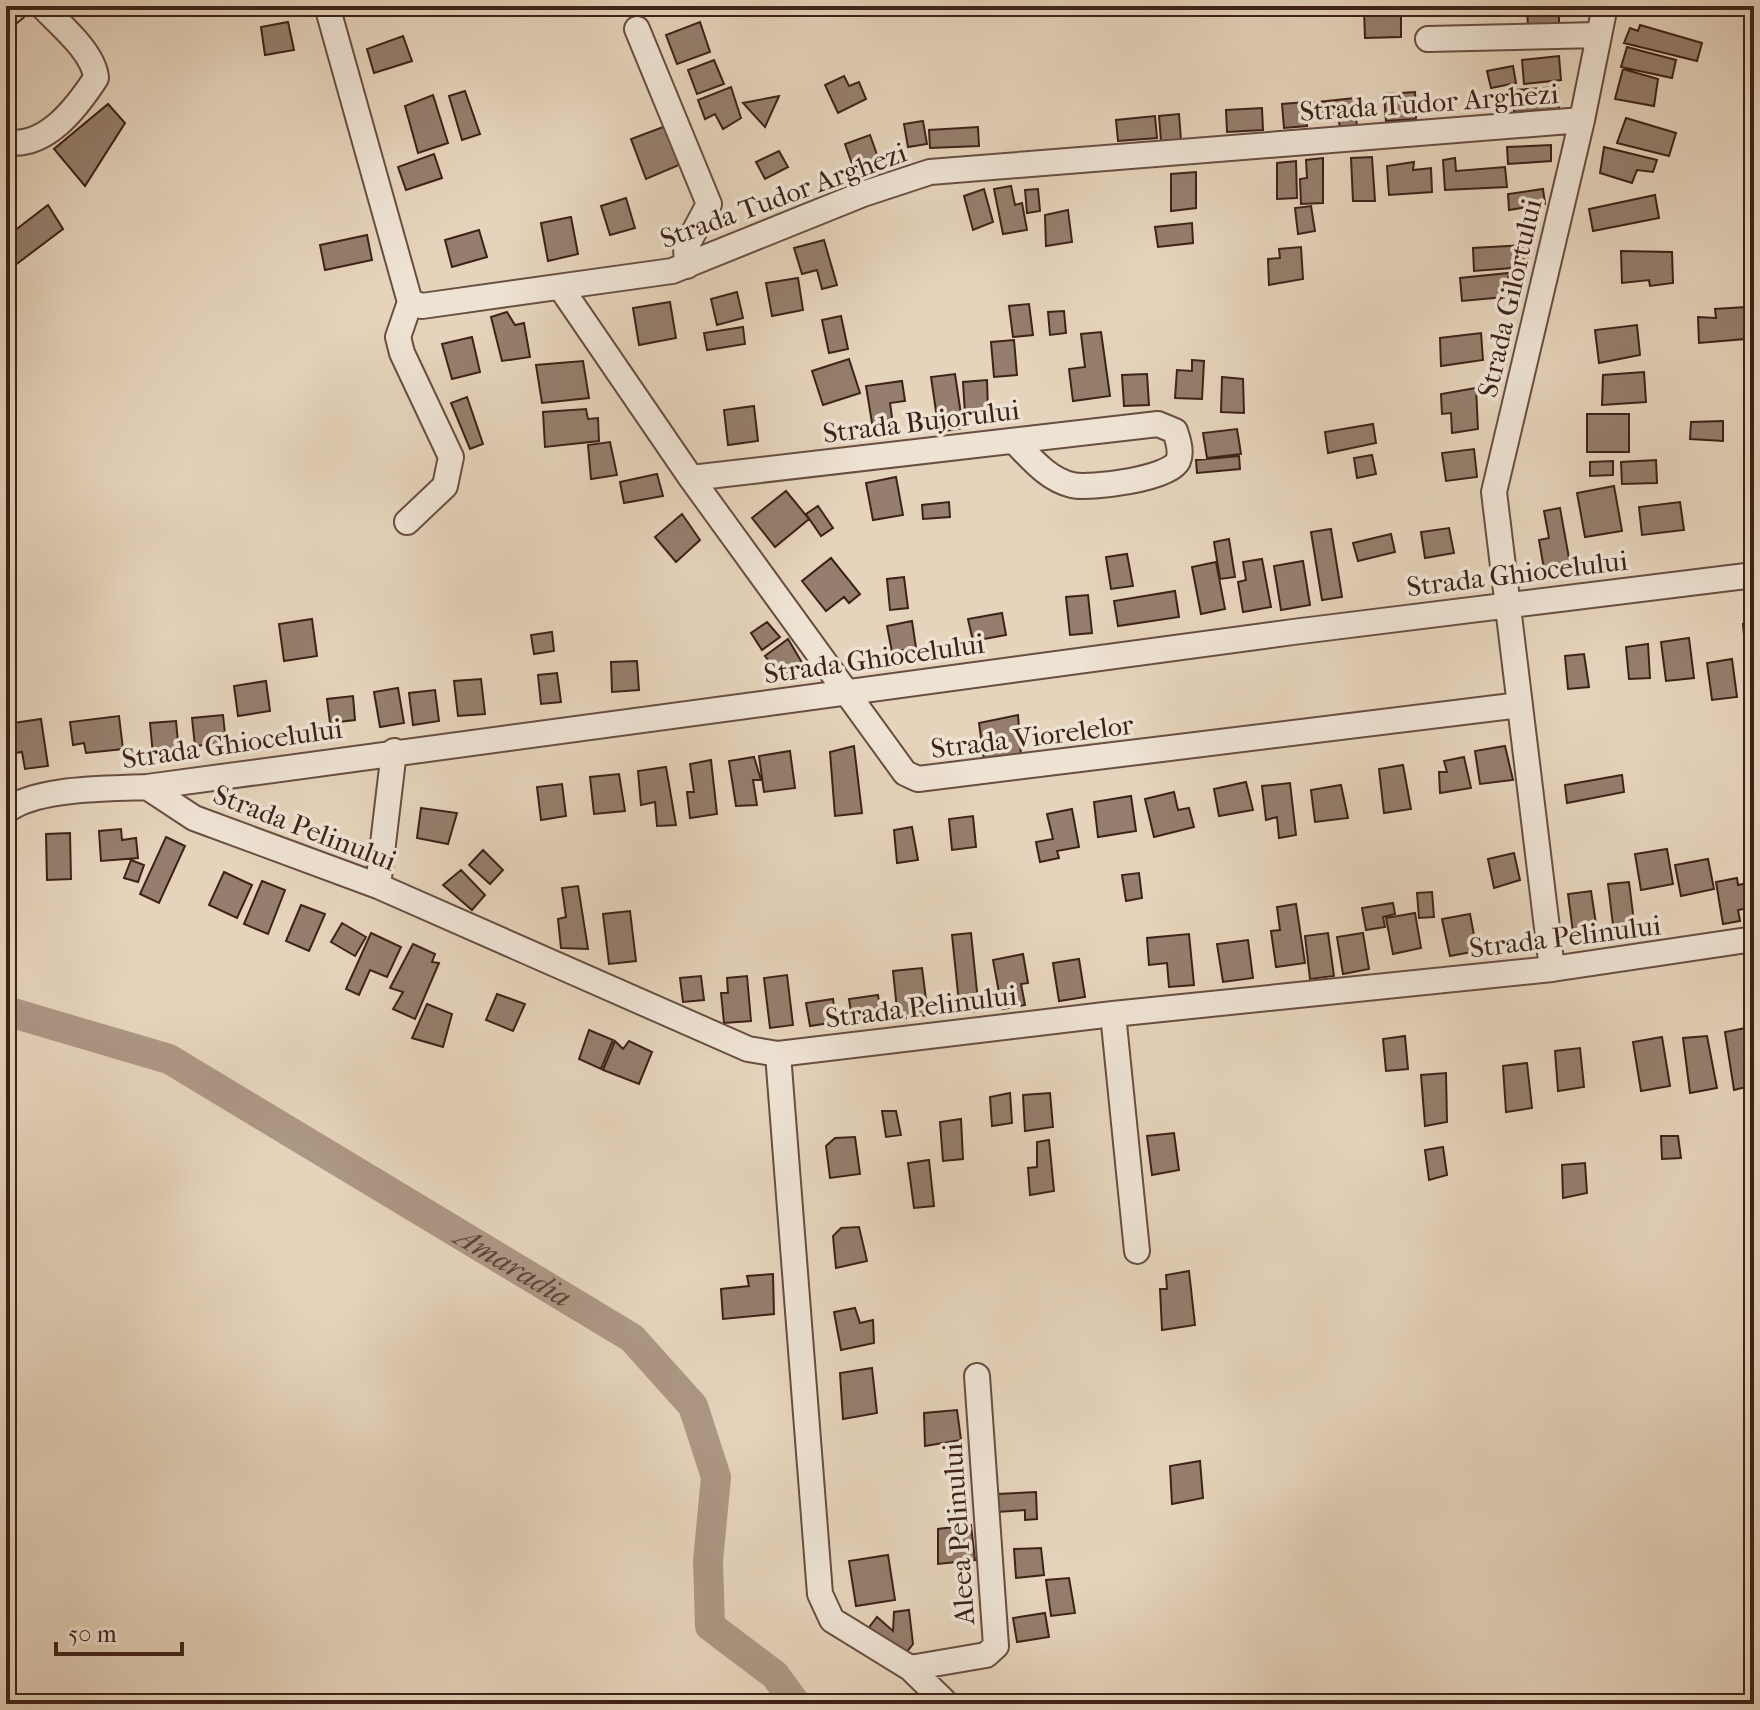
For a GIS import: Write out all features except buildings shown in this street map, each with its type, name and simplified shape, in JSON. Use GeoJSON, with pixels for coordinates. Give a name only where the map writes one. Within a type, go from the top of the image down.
{"type":"FeatureCollection","features":[{"type":"Feature","properties":{"kind":"main road"},"geometry":{"type":"LineString","coordinates":[[6,10],[11,6]]}},
{"type":"Feature","properties":{"kind":"street"},"geometry":{"type":"LineString","coordinates":[[6,142],[17,144],[43,135],[64,120],[96,78],[89,61],[42,6]]}},
{"type":"Feature","properties":{"kind":"street"},"geometry":{"type":"LineString","coordinates":[[327,6],[410,302],[398,337],[402,353],[451,457],[445,486],[407,522]]}},
{"type":"Feature","properties":{"kind":"street","name":"Strada Gilortului"},"geometry":{"type":"LineString","coordinates":[[1509,604],[1494,492],[1582,120],[1605,6]]}},
{"type":"Feature","properties":{"kind":"street"},"geometry":{"type":"LineString","coordinates":[[637,29],[709,204],[686,247],[687,266]]}},
{"type":"Feature","properties":{"kind":"street"},"geometry":{"type":"LineString","coordinates":[[1428,39],[1598,35]]}},
{"type":"Feature","properties":{"kind":"street","name":"Strada Tudor Arghezi"},"geometry":{"type":"LineString","coordinates":[[410,302],[422,306],[561,288],[687,266],[863,194],[930,172],[1582,120]]}},
{"type":"Feature","properties":{"kind":"street","name":"Strada Viorelelor"},"geometry":{"type":"LineString","coordinates":[[561,288],[691,478],[905,773],[918,779],[1520,705]]}},
{"type":"Feature","properties":{"kind":"street","name":"Strada Bujorului"},"geometry":{"type":"LineString","coordinates":[[691,478],[1158,424],[1175,431],[1179,445],[1178,461],[1167,473],[1123,482],[1073,485],[1047,474],[1014,441]]}},
{"type":"Feature","properties":{"kind":"street","name":"Strada Ghiocelului"},"geometry":{"type":"LineString","coordinates":[[6,811],[14,804],[47,796],[147,787],[394,751],[715,712],[846,691],[1754,575]]}},
{"type":"Feature","properties":{"kind":"street"},"geometry":{"type":"LineString","coordinates":[[1509,604],[1552,969]]}},
{"type":"Feature","properties":{"kind":"street"},"geometry":{"type":"LineString","coordinates":[[378,886],[394,751]]}},
{"type":"Feature","properties":{"kind":"street","name":"Strada Pelinului"},"geometry":{"type":"LineString","coordinates":[[147,787],[194,818],[378,886],[748,1049],[778,1054],[1113,1014],[1552,969],[1754,939]]}},
{"type":"Feature","properties":{"kind":"street"},"geometry":{"type":"LineString","coordinates":[[1113,1014],[1137,1251]]}},
{"type":"Feature","properties":{"kind":"street"},"geometry":{"type":"LineString","coordinates":[[778,1054],[820,1594],[832,1620],[910,1668],[947,1704]]}},
{"type":"Feature","properties":{"kind":"street","name":"Aleea Pelinului"},"geometry":{"type":"LineString","coordinates":[[910,1668],[986,1655],[996,1646],[977,1376]]}},
{"type":"Feature","properties":{"kind":"waterway","name":"Amaradia"},"geometry":{"type":"LineString","coordinates":[[6,1011],[169,1059],[632,1338],[693,1406],[716,1477],[708,1561],[710,1626],[775,1675],[796,1704]]}}]}
